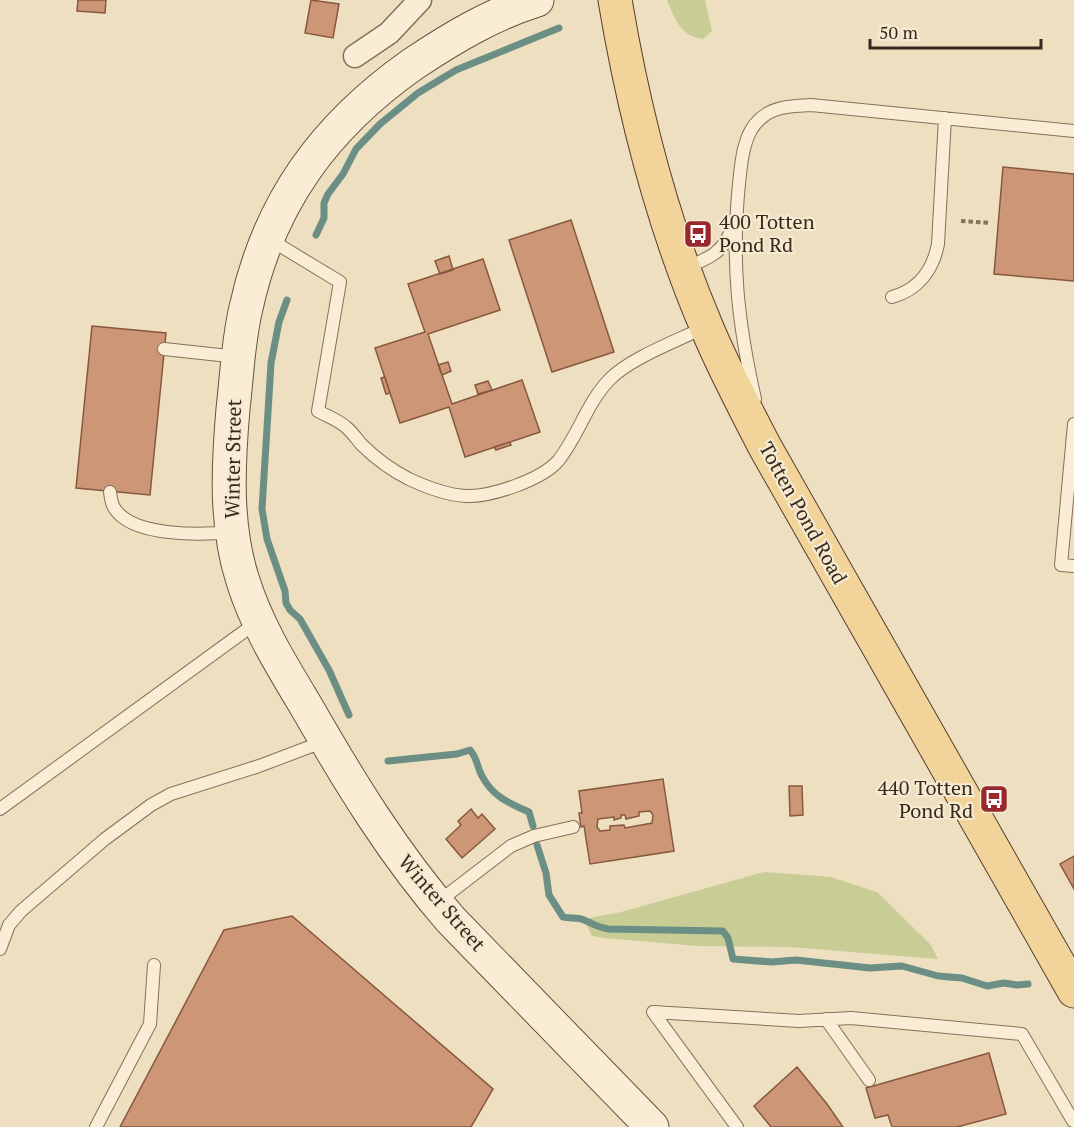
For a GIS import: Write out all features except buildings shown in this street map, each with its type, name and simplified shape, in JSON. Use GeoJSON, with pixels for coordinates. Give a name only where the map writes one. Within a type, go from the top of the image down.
{"type":"FeatureCollection","features":[{"type":"Feature","properties":{"kind":"main road","name":"Totten Pond Road"},"geometry":{"type":"LineString","coordinates":[[615,0],[639,124],[661,203],[683,269],[706,327],[765,447],[1074,991]]}},
{"type":"Feature","properties":{"kind":"street"},"geometry":{"type":"LineString","coordinates":[[355,56],[389,33],[420,0]]}},
{"type":"Feature","properties":{"kind":"street","name":"Winter Street"},"geometry":{"type":"LineString","coordinates":[[537,0],[496,16],[434,50],[402,72],[332,133],[313,156],[296,184],[268,239],[246,307],[238,357],[230,483],[232,532],[242,579],[258,621],[326,740],[380,827],[437,903],[652,1127]]}},
{"type":"Feature","properties":{"kind":"lane"},"geometry":{"type":"LineString","coordinates":[[765,447],[739,319],[735,271],[735,217],[741,168],[749,135],[758,120],[772,110],[811,105],[1074,131]]}},
{"type":"Feature","properties":{"kind":"lane"},"geometry":{"type":"LineString","coordinates":[[892,297],[904,294],[914,287],[935,260],[938,244],[945,118]]}},
{"type":"Feature","properties":{"kind":"lane"},"geometry":{"type":"LineString","coordinates":[[683,269],[708,260],[721,250],[731,232],[735,217]]}},
{"type":"Feature","properties":{"kind":"lane"},"geometry":{"type":"LineString","coordinates":[[268,239],[340,282],[318,411],[342,424],[369,452],[395,471],[424,485],[458,495],[475,496],[492,492],[522,483],[549,470],[568,447],[609,380],[630,364],[706,327]]}},
{"type":"Feature","properties":{"kind":"lane"},"geometry":{"type":"LineString","coordinates":[[164,349],[238,357]]}},
{"type":"Feature","properties":{"kind":"lane"},"geometry":{"type":"LineString","coordinates":[[1074,424],[1061,565],[1074,567]]}},
{"type":"Feature","properties":{"kind":"lane"},"geometry":{"type":"LineString","coordinates":[[110,492],[111,502],[117,512],[136,524],[179,534],[232,532]]}},
{"type":"Feature","properties":{"kind":"lane"},"geometry":{"type":"LineString","coordinates":[[0,808],[93,743],[258,621]]}},
{"type":"Feature","properties":{"kind":"lane"},"geometry":{"type":"LineString","coordinates":[[0,949],[9,925],[21,911],[105,839],[151,805],[171,794],[259,766],[326,740]]}},
{"type":"Feature","properties":{"kind":"lane"},"geometry":{"type":"LineString","coordinates":[[437,903],[511,846],[534,836],[573,827]]}},
{"type":"Feature","properties":{"kind":"lane"},"geometry":{"type":"LineString","coordinates":[[96,1127],[150,1024],[154,965]]}},
{"type":"Feature","properties":{"kind":"lane"},"geometry":{"type":"LineString","coordinates":[[737,1127],[652,1012],[792,1021],[864,1019],[1022,1034],[1070,1123]]}},
{"type":"Feature","properties":{"kind":"lane"},"geometry":{"type":"LineString","coordinates":[[826,1019],[869,1080]]}},
{"type":"Feature","properties":{"kind":"path"},"geometry":{"type":"LineString","coordinates":[[960,221],[990,223]]}},
{"type":"Feature","properties":{"kind":"green space"},"geometry":{"type":"Polygon","coordinates":[[[667,0],[705,0],[712,31],[703,39],[684,31],[667,0]]]}},
{"type":"Feature","properties":{"kind":"green space"},"geometry":{"type":"Polygon","coordinates":[[[764,872],[831,877],[877,892],[931,945],[938,959],[789,947],[698,946],[604,938],[592,936],[584,919],[621,912],[764,872]]]}},
{"type":"Feature","properties":{"kind":"waterway"},"geometry":{"type":"LineString","coordinates":[[316,235],[324,218],[324,203],[328,194],[343,174],[356,149],[380,124],[418,93],[456,70],[559,28]]}},
{"type":"Feature","properties":{"kind":"waterway"},"geometry":{"type":"LineString","coordinates":[[287,300],[279,322],[271,363],[262,509],[267,539],[285,591],[286,603],[300,619],[329,670],[349,715]]}},
{"type":"Feature","properties":{"kind":"waterway"},"geometry":{"type":"LineString","coordinates":[[388,761],[457,754],[470,750],[486,783],[496,794],[529,812],[533,826]]}},
{"type":"Feature","properties":{"kind":"waterway"},"geometry":{"type":"LineString","coordinates":[[537,845],[546,873],[549,895],[563,917],[582,919],[609,929],[723,931],[728,938],[733,959],[772,962],[796,960],[870,968],[902,966],[938,976],[962,978],[987,986],[1004,983],[1028,984]]}},
{"type":"Feature","properties":{"kind":"place","name":"400 Totten Pond Rd"},"geometry":{"type":"Point","coordinates":[698,234]}},
{"type":"Feature","properties":{"kind":"place","name":"440 Totten Pond Rd"},"geometry":{"type":"Point","coordinates":[994,799]}}]}
